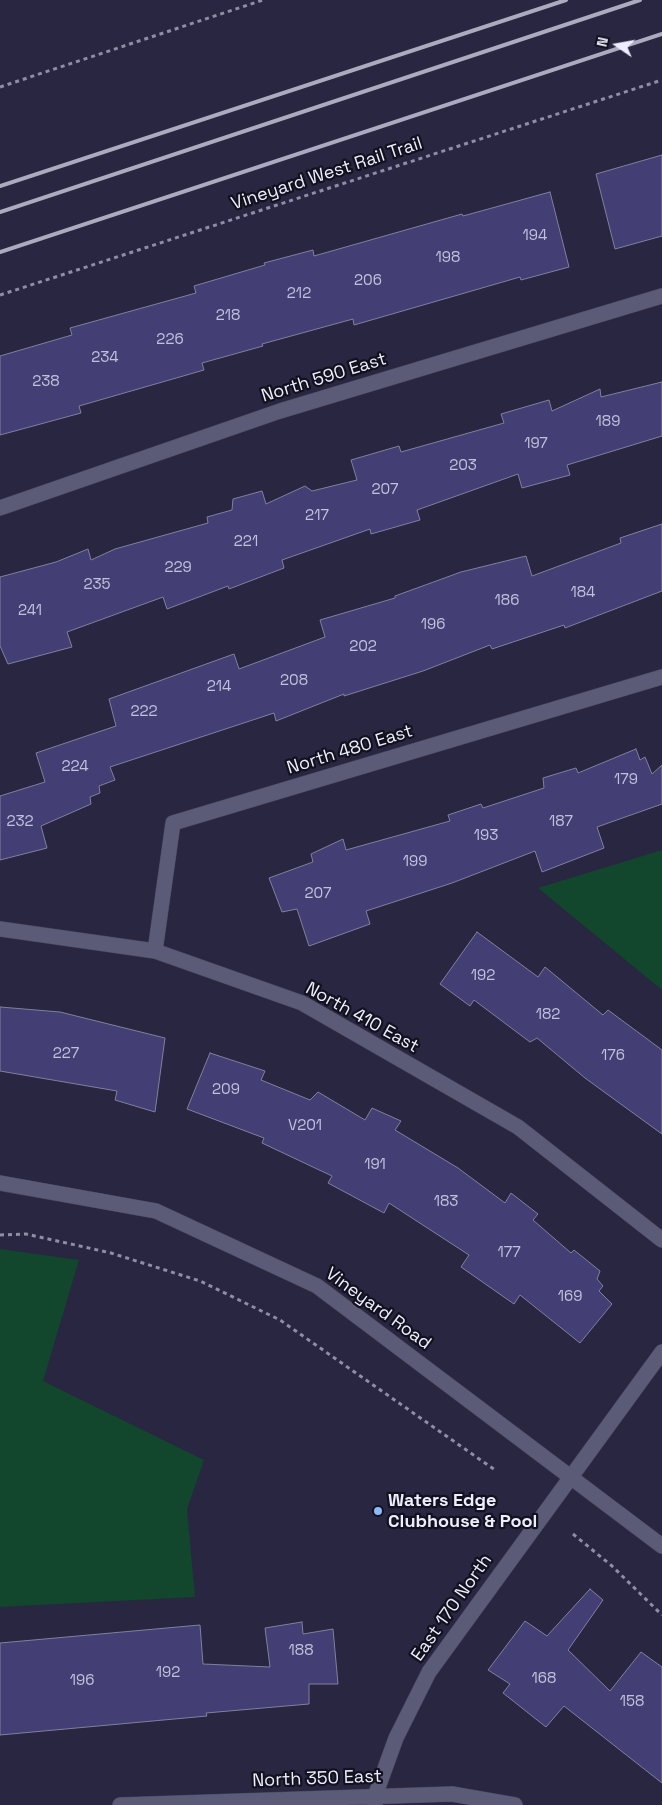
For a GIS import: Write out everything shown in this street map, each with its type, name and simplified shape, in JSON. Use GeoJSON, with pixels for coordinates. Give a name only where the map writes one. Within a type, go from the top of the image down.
{"type":"FeatureCollection","features":[{"type":"Feature","properties":{"kind":"street","name":"North 590 East"},"geometry":{"type":"LineString","coordinates":[[0,508],[280,411],[662,296]]}},
{"type":"Feature","properties":{"kind":"street","name":"North 480 East"},"geometry":{"type":"LineString","coordinates":[[155,951],[173,823],[662,677]]}},
{"type":"Feature","properties":{"kind":"street","name":"North 410 East"},"geometry":{"type":"LineString","coordinates":[[0,929],[155,951],[302,1003],[518,1127],[662,1240]]}},
{"type":"Feature","properties":{"kind":"street","name":"Vineyard Road"},"geometry":{"type":"LineString","coordinates":[[0,1182],[156,1211],[317,1286],[662,1546]]}},
{"type":"Feature","properties":{"kind":"street","name":"East 170 North"},"geometry":{"type":"LineString","coordinates":[[375,1801],[396,1738],[429,1672],[662,1352]]}},
{"type":"Feature","properties":{"kind":"street","name":"North 350 East"},"geometry":{"type":"LineString","coordinates":[[120,1805],[375,1801],[452,1794],[515,1805]]}},
{"type":"Feature","properties":{"kind":"path"},"geometry":{"type":"LineString","coordinates":[[0,86],[263,0]]}},
{"type":"Feature","properties":{"kind":"path","name":"Vineyard West Rail Trail"},"geometry":{"type":"LineString","coordinates":[[0,295],[662,80]]}},
{"type":"Feature","properties":{"kind":"path"},"geometry":{"type":"LineString","coordinates":[[0,1235],[26,1234],[102,1251],[200,1281],[280,1320],[495,1470]]}},
{"type":"Feature","properties":{"kind":"path"},"geometry":{"type":"LineString","coordinates":[[573,1534],[612,1566],[662,1615]]}},
{"type":"Feature","properties":{"kind":"green space"},"geometry":{"type":"Polygon","coordinates":[[[662,850],[662,990],[538,888],[662,850]]]}},
{"type":"Feature","properties":{"kind":"green space"},"geometry":{"type":"Polygon","coordinates":[[[0,1249],[79,1260],[43,1381],[204,1460],[187,1509],[195,1597],[0,1607],[0,1249]]]}},
{"type":"Feature","properties":{"kind":"building"},"geometry":{"type":"Polygon","coordinates":[[[662,155],[662,236],[615,249],[596,174],[662,155]]]}},
{"type":"Feature","properties":{"kind":"building"},"geometry":{"type":"Polygon","coordinates":[[[550,192],[569,267],[521,280],[520,277],[354,325],[353,319],[262,344],[263,346],[202,363],[204,370],[79,406],[81,413],[0,435],[0,356],[72,335],[70,328],[196,293],[194,286],[265,265],[264,263],[313,250],[314,256],[462,214],[463,216],[550,192]]]}},
{"type":"Feature","properties":{"kind":"building"},"geometry":{"type":"Polygon","coordinates":[[[662,382],[662,436],[567,465],[570,475],[522,488],[518,474],[417,510],[420,520],[371,534],[370,529],[282,560],[284,568],[229,589],[228,586],[167,609],[163,597],[67,632],[72,647],[8,664],[0,646],[0,577],[56,562],[88,549],[91,560],[115,549],[208,523],[207,517],[232,510],[233,499],[262,491],[266,504],[305,486],[312,491],[357,480],[351,460],[399,446],[401,452],[504,423],[501,414],[549,400],[552,411],[600,389],[601,397],[662,382]]]}},
{"type":"Feature","properties":{"kind":"building"},"geometry":{"type":"Polygon","coordinates":[[[662,524],[662,591],[565,628],[564,625],[492,649],[490,645],[423,671],[344,696],[344,694],[276,721],[274,713],[110,767],[115,780],[99,786],[100,793],[90,797],[91,804],[41,826],[47,848],[0,860],[0,796],[45,782],[36,753],[116,726],[109,699],[234,654],[239,669],[325,637],[320,620],[395,598],[395,596],[461,572],[526,556],[532,576],[621,543],[620,538],[662,524]]]}},
{"type":"Feature","properties":{"kind":"building"},"geometry":{"type":"Polygon","coordinates":[[[636,749],[640,760],[645,757],[652,774],[662,765],[662,804],[597,827],[604,848],[542,872],[535,851],[452,883],[366,911],[370,924],[309,946],[297,909],[282,912],[269,878],[313,862],[311,854],[343,839],[346,850],[450,821],[448,815],[481,804],[483,808],[544,788],[543,778],[576,768],[578,773],[636,749]]]}},
{"type":"Feature","properties":{"kind":"building"},"geometry":{"type":"Polygon","coordinates":[[[477,932],[538,977],[545,967],[603,1015],[608,1010],[662,1050],[662,1134],[585,1078],[537,1038],[530,1042],[474,1000],[470,1006],[440,984],[477,932]]]}},
{"type":"Feature","properties":{"kind":"building"},"geometry":{"type":"Polygon","coordinates":[[[0,1007],[60,1012],[165,1038],[155,1112],[115,1100],[117,1091],[0,1071],[0,1007]]]}},
{"type":"Feature","properties":{"kind":"building"},"geometry":{"type":"Polygon","coordinates":[[[210,1053],[265,1071],[261,1080],[310,1100],[318,1092],[365,1120],[372,1108],[401,1121],[395,1130],[458,1168],[505,1203],[511,1193],[538,1214],[533,1220],[571,1253],[574,1250],[600,1271],[597,1279],[603,1286],[599,1291],[612,1304],[580,1343],[520,1295],[514,1304],[461,1267],[469,1255],[389,1203],[384,1213],[328,1183],[332,1176],[262,1143],[264,1138],[187,1109],[210,1053]]]}},
{"type":"Feature","properties":{"kind":"building"},"geometry":{"type":"Polygon","coordinates":[[[590,1589],[603,1600],[568,1650],[610,1691],[641,1652],[662,1667],[662,1783],[564,1706],[546,1727],[503,1693],[510,1684],[488,1670],[525,1621],[547,1636],[590,1589]]]}},
{"type":"Feature","properties":{"kind":"building"},"geometry":{"type":"Polygon","coordinates":[[[302,1622],[303,1634],[333,1629],[338,1684],[309,1684],[309,1704],[206,1713],[207,1716],[0,1735],[0,1643],[200,1625],[203,1664],[270,1667],[265,1628],[302,1622]]]}},
{"type":"Feature","properties":{"kind":"railway"},"geometry":{"type":"LineString","coordinates":[[0,186],[566,0]]}},
{"type":"Feature","properties":{"kind":"railway"},"geometry":{"type":"LineString","coordinates":[[0,212],[640,0]]}},
{"type":"Feature","properties":{"kind":"railway"},"geometry":{"type":"LineString","coordinates":[[0,252],[662,34]]}},
{"type":"Feature","properties":{"kind":"place","name":"Waters Edge Clubhouse & Pool"},"geometry":{"type":"Point","coordinates":[378,1511]}}]}
